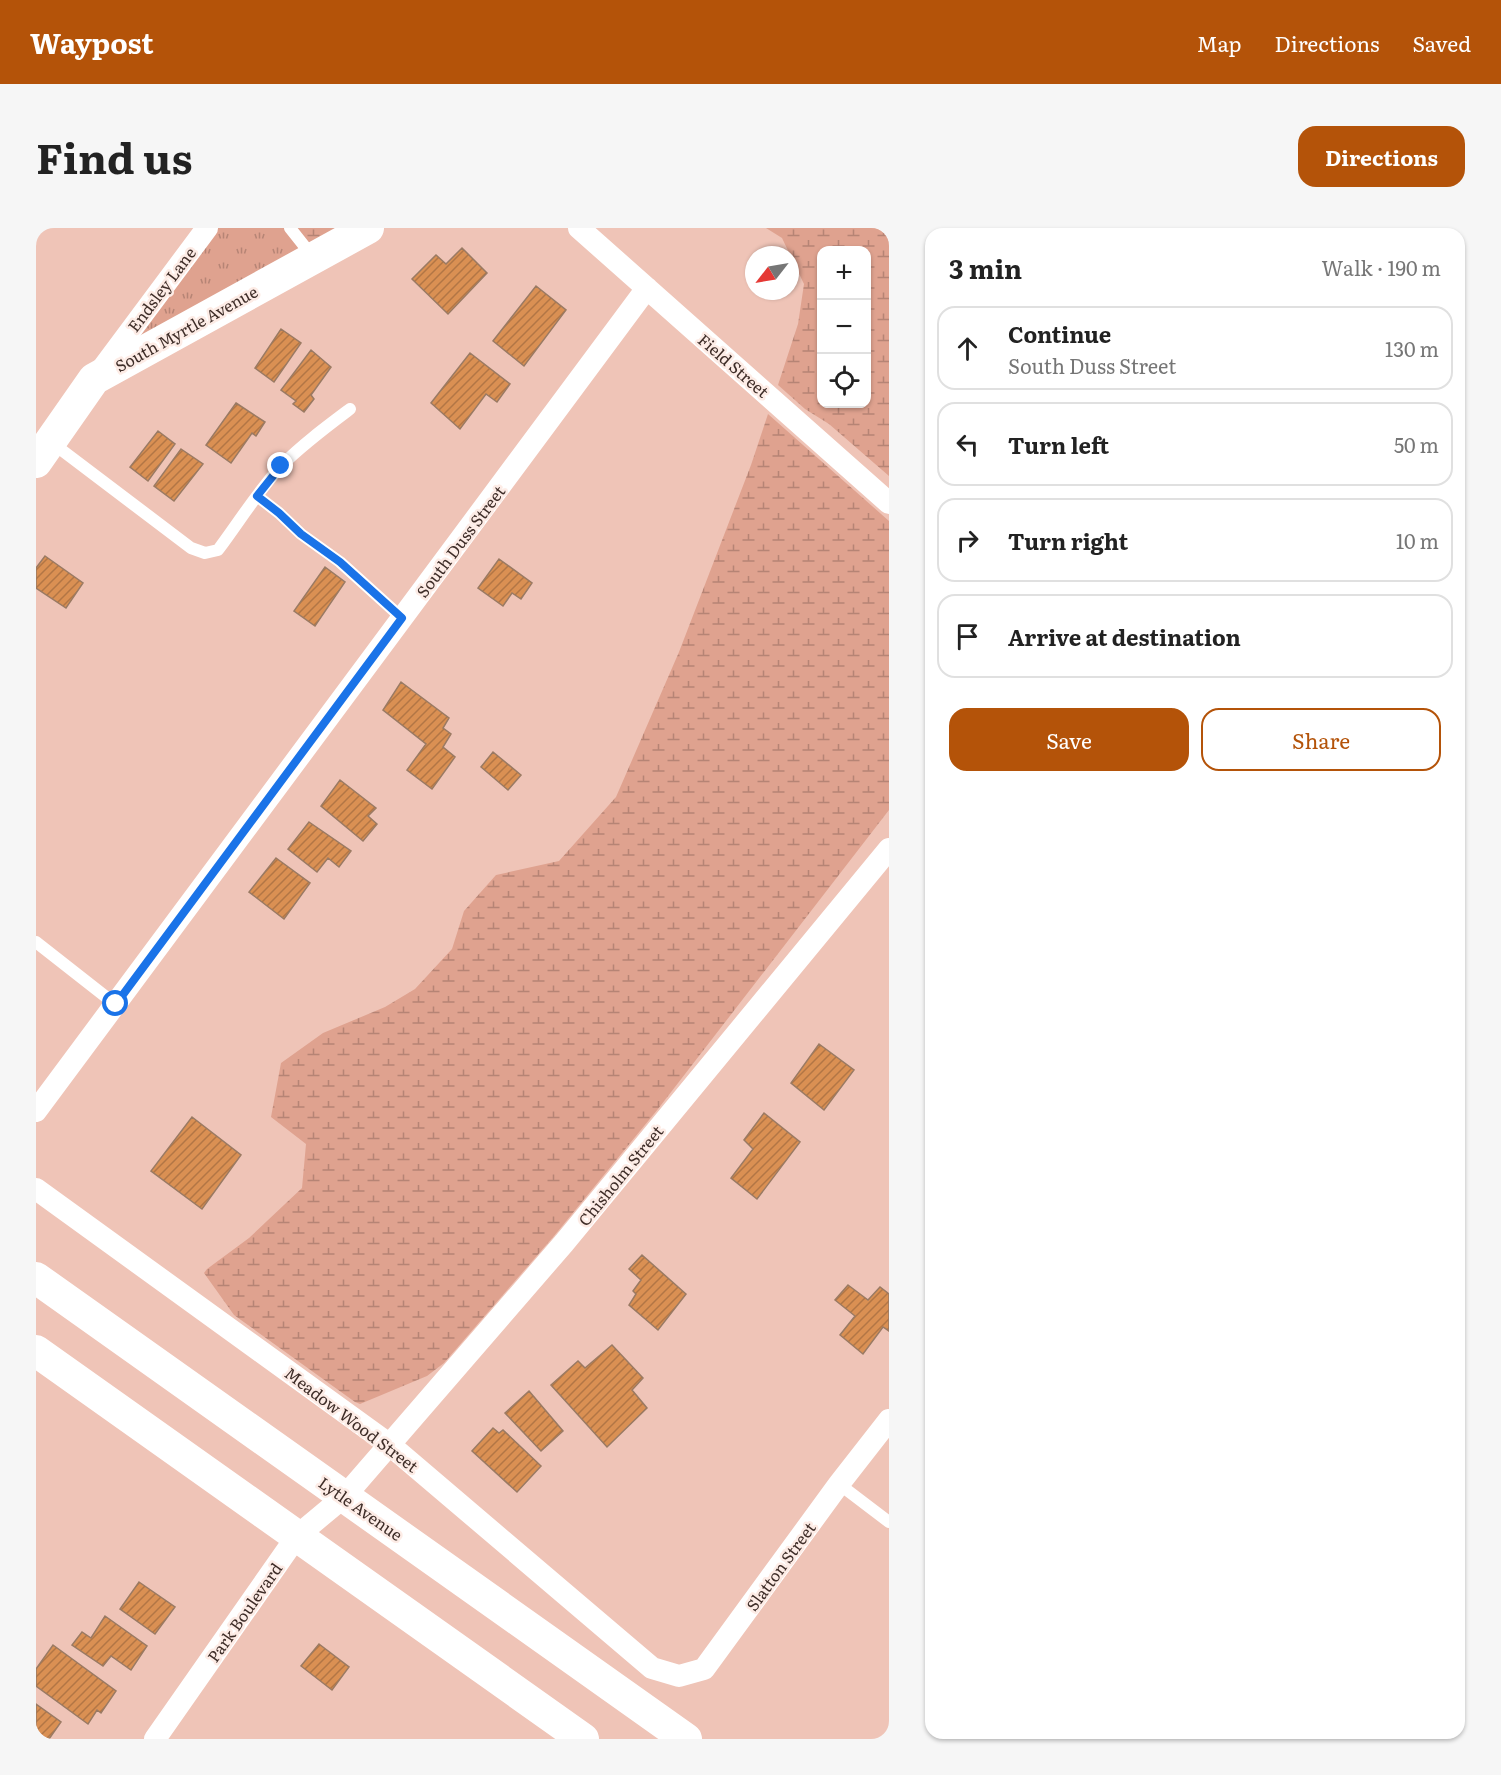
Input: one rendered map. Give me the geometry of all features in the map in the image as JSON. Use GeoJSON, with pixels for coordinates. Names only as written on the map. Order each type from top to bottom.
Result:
{"type":"FeatureCollection","features":[{"type":"Feature","properties":{"kind":"main road","name":"South Myrtle Avenue"},"geometry":{"type":"LineString","coordinates":[[43,452],[94,379],[368,228]]}},
{"type":"Feature","properties":{"kind":"main road","name":"Lytle Avenue"},"geometry":{"type":"LineString","coordinates":[[36,1278],[686,1739]]}},
{"type":"Feature","properties":{"kind":"main road"},"geometry":{"type":"LineString","coordinates":[[36,1351],[583,1739]]}},
{"type":"Feature","properties":{"kind":"street","name":"Endsley Lane"},"geometry":{"type":"LineString","coordinates":[[94,379],[207,228]]}},
{"type":"Feature","properties":{"kind":"street","name":"Field Street"},"geometry":{"type":"LineString","coordinates":[[579,228],[889,503]]}},
{"type":"Feature","properties":{"kind":"street","name":"South Duss Street"},"geometry":{"type":"LineString","coordinates":[[36,1111],[647,288]]}},
{"type":"Feature","properties":{"kind":"street","name":"Chisholm Street"},"geometry":{"type":"LineString","coordinates":[[345,1496],[564,1244],[889,849]]}},
{"type":"Feature","properties":{"kind":"street","name":"Meadow Wood Street"},"geometry":{"type":"LineString","coordinates":[[36,1189],[390,1445],[652,1668]]}},
{"type":"Feature","properties":{"kind":"street","name":"Slatton Street"},"geometry":{"type":"LineString","coordinates":[[652,1668],[679,1676],[704,1669],[839,1484],[889,1420]]}},
{"type":"Feature","properties":{"kind":"street","name":"Park Boulevard"},"geometry":{"type":"LineString","coordinates":[[155,1739],[297,1536],[345,1496]]}},
{"type":"Feature","properties":{"kind":"lane"},"geometry":{"type":"LineString","coordinates":[[290,228],[314,258]]}},
{"type":"Feature","properties":{"kind":"lane"},"geometry":{"type":"LineString","coordinates":[[43,452],[191,548],[205,553],[218,550],[281,466],[310,439],[350,409]]}},
{"type":"Feature","properties":{"kind":"lane"},"geometry":{"type":"LineString","coordinates":[[257,496],[301,534],[340,562],[402,618]]}},
{"type":"Feature","properties":{"kind":"lane"},"geometry":{"type":"LineString","coordinates":[[36,942],[116,1004]]}},
{"type":"Feature","properties":{"kind":"lane"},"geometry":{"type":"LineString","coordinates":[[839,1484],[889,1522]]}},
{"type":"Feature","properties":{"kind":"green space"},"geometry":{"type":"Polygon","coordinates":[[[207,228],[290,228],[314,258],[94,379],[207,228]]]}},
{"type":"Feature","properties":{"kind":"green space"},"geometry":{"type":"Polygon","coordinates":[[[290,228],[368,228],[314,258],[290,228]]]}},
{"type":"Feature","properties":{"kind":"green space"},"geometry":{"type":"Polygon","coordinates":[[[766,228],[889,228],[889,476],[829,424],[805,409],[778,385],[798,324],[804,284],[799,274],[799,246],[786,246],[782,238],[766,228]]]}},
{"type":"Feature","properties":{"kind":"green space"},"geometry":{"type":"Polygon","coordinates":[[[768,414],[889,521],[889,810],[658,1109],[554,1236],[444,1363],[427,1376],[360,1404],[355,1402],[234,1315],[204,1273],[249,1238],[302,1188],[306,1144],[271,1117],[281,1063],[323,1033],[385,1007],[415,989],[452,949],[464,911],[496,875],[559,861],[616,797],[679,652],[751,465],[768,414]]]}},
{"type":"Feature","properties":{"kind":"building"},"geometry":{"type":"Polygon","coordinates":[[[462,248],[487,273],[448,314],[412,279],[436,255],[446,264],[462,248]]]}},
{"type":"Feature","properties":{"kind":"building"},"geometry":{"type":"Polygon","coordinates":[[[536,286],[566,310],[524,366],[493,341],[536,286]]]}},
{"type":"Feature","properties":{"kind":"building"},"geometry":{"type":"Polygon","coordinates":[[[281,329],[301,343],[274,382],[255,368],[281,329]]]}},
{"type":"Feature","properties":{"kind":"building"},"geometry":{"type":"Polygon","coordinates":[[[311,350],[331,367],[311,395],[314,399],[304,412],[293,404],[296,401],[281,390],[311,350]]]}},
{"type":"Feature","properties":{"kind":"building"},"geometry":{"type":"Polygon","coordinates":[[[470,353],[510,384],[497,402],[486,394],[460,429],[431,403],[470,353]]]}},
{"type":"Feature","properties":{"kind":"building"},"geometry":{"type":"Polygon","coordinates":[[[236,403],[265,422],[256,436],[252,433],[231,463],[206,445],[236,403]]]}},
{"type":"Feature","properties":{"kind":"building"},"geometry":{"type":"Polygon","coordinates":[[[158,431],[175,444],[148,481],[130,467],[158,431]]]}},
{"type":"Feature","properties":{"kind":"building"},"geometry":{"type":"Polygon","coordinates":[[[181,449],[203,464],[174,501],[154,486],[181,449]]]}},
{"type":"Feature","properties":{"kind":"building"},"geometry":{"type":"Polygon","coordinates":[[[45,556],[83,583],[66,608],[36,588],[36,568],[45,556]]]}},
{"type":"Feature","properties":{"kind":"building"},"geometry":{"type":"Polygon","coordinates":[[[499,559],[532,583],[521,599],[512,593],[503,606],[478,588],[499,559]]]}},
{"type":"Feature","properties":{"kind":"building"},"geometry":{"type":"Polygon","coordinates":[[[325,567],[345,582],[315,626],[294,611],[325,567]]]}},
{"type":"Feature","properties":{"kind":"building"},"geometry":{"type":"Polygon","coordinates":[[[401,682],[449,718],[443,728],[451,734],[443,747],[455,757],[432,789],[407,770],[426,744],[383,710],[401,682]]]}},
{"type":"Feature","properties":{"kind":"building"},"geometry":{"type":"Polygon","coordinates":[[[493,752],[521,775],[508,790],[481,767],[493,752]]]}},
{"type":"Feature","properties":{"kind":"building"},"geometry":{"type":"Polygon","coordinates":[[[340,780],[376,808],[368,816],[377,824],[363,841],[321,806],[340,780]]]}},
{"type":"Feature","properties":{"kind":"building"},"geometry":{"type":"Polygon","coordinates":[[[309,822],[351,851],[339,867],[328,858],[317,872],[288,849],[309,822]]]}},
{"type":"Feature","properties":{"kind":"building"},"geometry":{"type":"Polygon","coordinates":[[[276,858],[310,883],[284,919],[249,892],[276,858]]]}},
{"type":"Feature","properties":{"kind":"building"},"geometry":{"type":"Polygon","coordinates":[[[819,1044],[854,1070],[824,1110],[791,1083],[819,1044]]]}},
{"type":"Feature","properties":{"kind":"building"},"geometry":{"type":"Polygon","coordinates":[[[764,1113],[800,1142],[757,1199],[731,1178],[753,1149],[744,1140],[764,1113]]]}},
{"type":"Feature","properties":{"kind":"building"},"geometry":{"type":"Polygon","coordinates":[[[192,1117],[241,1155],[202,1209],[151,1171],[192,1117]]]}},
{"type":"Feature","properties":{"kind":"building"},"geometry":{"type":"Polygon","coordinates":[[[642,1255],[686,1294],[658,1330],[629,1305],[636,1294],[633,1291],[641,1280],[629,1269],[642,1255]]]}},
{"type":"Feature","properties":{"kind":"building"},"geometry":{"type":"Polygon","coordinates":[[[848,1285],[868,1300],[880,1287],[889,1294],[889,1331],[883,1327],[863,1354],[840,1335],[855,1316],[835,1300],[848,1285]]]}},
{"type":"Feature","properties":{"kind":"building"},"geometry":{"type":"Polygon","coordinates":[[[612,1345],[643,1378],[632,1390],[647,1408],[607,1447],[551,1385],[578,1361],[585,1368],[612,1345]]]}},
{"type":"Feature","properties":{"kind":"building"},"geometry":{"type":"Polygon","coordinates":[[[529,1391],[563,1431],[541,1451],[505,1413],[529,1391]]]}},
{"type":"Feature","properties":{"kind":"building"},"geometry":{"type":"Polygon","coordinates":[[[493,1428],[499,1433],[503,1430],[541,1466],[517,1492],[472,1451],[493,1428]]]}},
{"type":"Feature","properties":{"kind":"building"},"geometry":{"type":"Polygon","coordinates":[[[139,1582],[175,1607],[155,1634],[120,1609],[139,1582]]]}},
{"type":"Feature","properties":{"kind":"building"},"geometry":{"type":"Polygon","coordinates":[[[105,1616],[147,1646],[131,1670],[111,1656],[103,1666],[72,1645],[82,1632],[91,1638],[105,1616]]]}},
{"type":"Feature","properties":{"kind":"building"},"geometry":{"type":"Polygon","coordinates":[[[319,1644],[349,1667],[332,1690],[301,1666],[319,1644]]]}},
{"type":"Feature","properties":{"kind":"building"},"geometry":{"type":"Polygon","coordinates":[[[53,1645],[116,1691],[101,1713],[97,1710],[88,1724],[36,1686],[36,1669],[53,1645]]]}},
{"type":"Feature","properties":{"kind":"building"},"geometry":{"type":"Polygon","coordinates":[[[36,1704],[61,1722],[49,1739],[36,1739],[36,1704]]]}},
{"type":"Feature","properties":{"kind":"route"},"geometry":{"type":"LineString","coordinates":[[116,1004],[402,618],[340,562],[301,534],[257,496],[281,466]]}}]}
